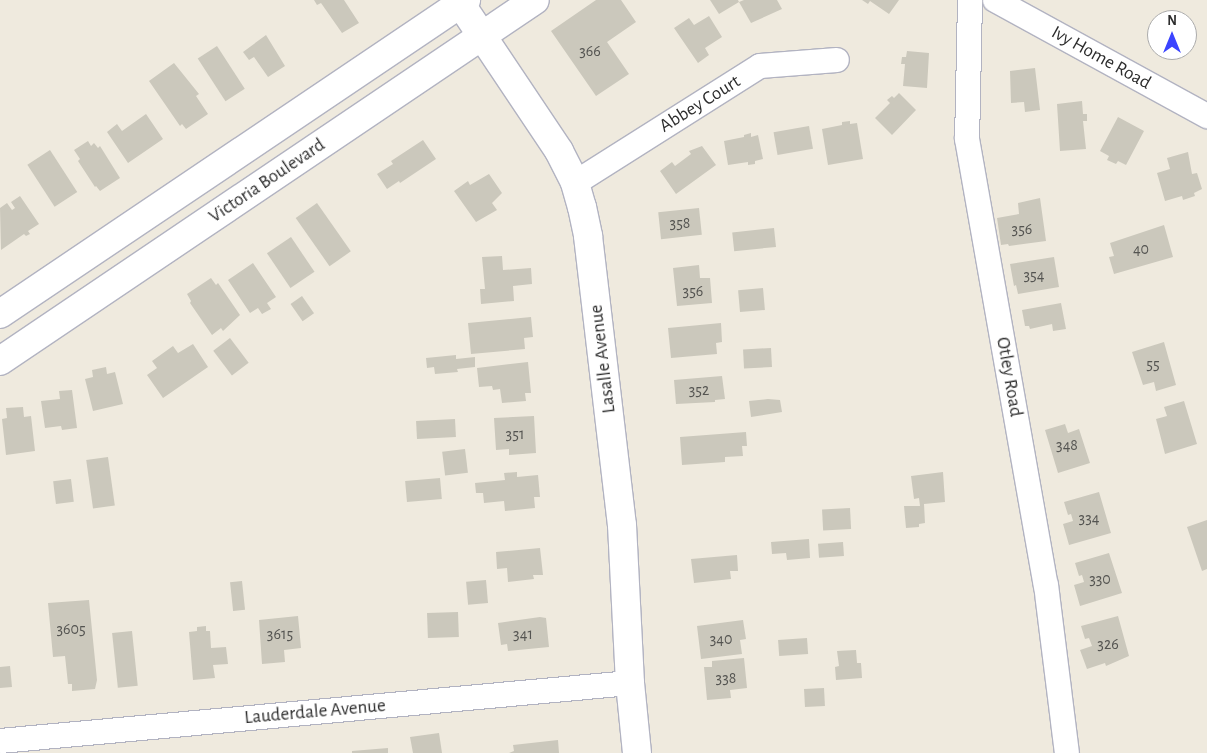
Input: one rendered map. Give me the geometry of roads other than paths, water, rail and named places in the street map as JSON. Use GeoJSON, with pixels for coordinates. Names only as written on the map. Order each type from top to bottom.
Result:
{"type":"FeatureCollection","features":[{"type":"Feature","properties":{"kind":"main road","name":"Victoria Boulevard"},"geometry":{"type":"LineString","coordinates":[[0,361],[535,0]]}},
{"type":"Feature","properties":{"kind":"main road","name":"Victoria Boulevard"},"geometry":{"type":"LineString","coordinates":[[0,314],[462,1]]}},
{"type":"Feature","properties":{"kind":"main road","name":"Lasalle Avenue"},"geometry":{"type":"LineString","coordinates":[[462,1],[482,36],[559,151],[574,183],[588,236],[622,525],[630,683],[637,753]]}},
{"type":"Feature","properties":{"kind":"street","name":"Otley Road"},"geometry":{"type":"LineString","coordinates":[[970,0],[967,139],[1046,585],[1067,753]]}},
{"type":"Feature","properties":{"kind":"street","name":"Ivy Home Road"},"geometry":{"type":"LineString","coordinates":[[995,0],[1207,116]]}},
{"type":"Feature","properties":{"kind":"street","name":"Abbey Court"},"geometry":{"type":"LineString","coordinates":[[574,183],[760,66],[837,60]]}},
{"type":"Feature","properties":{"kind":"street","name":"Lauderdale Avenue"},"geometry":{"type":"LineString","coordinates":[[0,741],[630,683]]}}]}
